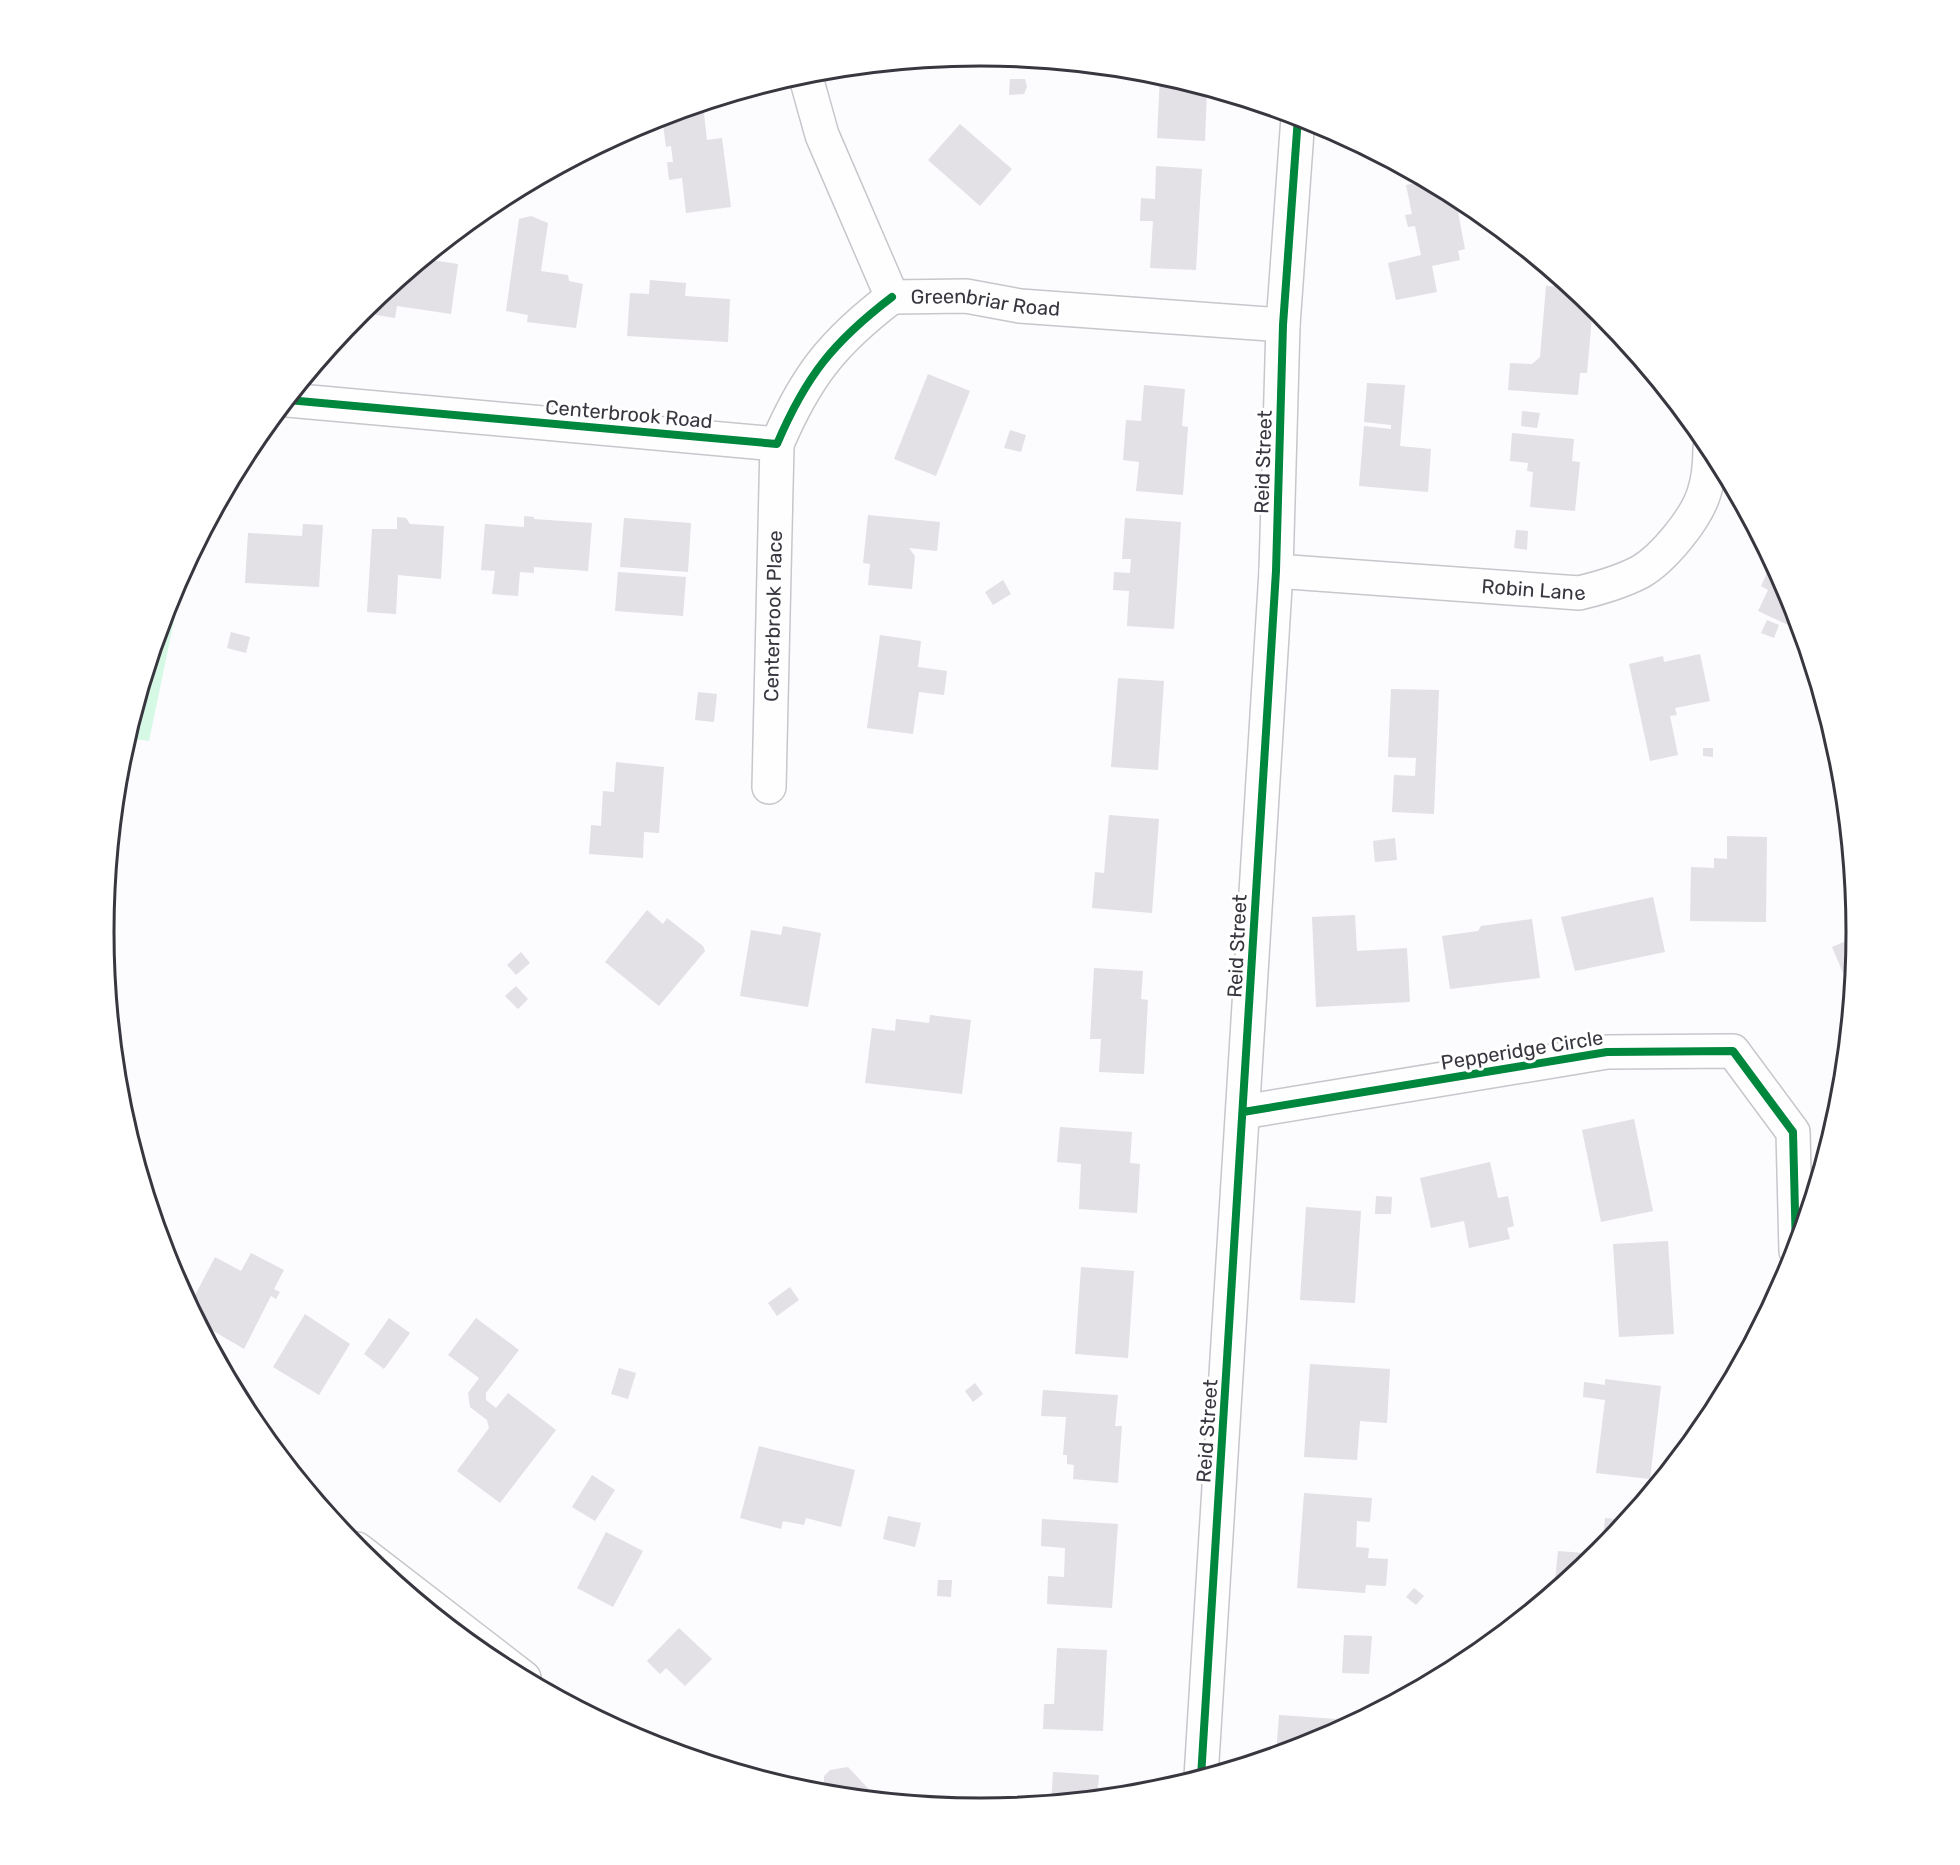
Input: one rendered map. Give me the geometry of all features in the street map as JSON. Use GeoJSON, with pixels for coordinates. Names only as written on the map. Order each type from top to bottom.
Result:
{"type":"FeatureCollection","features":[{"type":"Feature","properties":{"kind":"street","name":"Greenbriar Road"},"geometry":{"type":"LineString","coordinates":[[808,84],[822,135],[892,297],[966,296],[1020,306],[1283,325]]}},
{"type":"Feature","properties":{"kind":"street","name":"Reid Street"},"geometry":{"type":"LineString","coordinates":[[1202,1769],[1276,572],[1283,325],[1297,126]]}},
{"type":"Feature","properties":{"kind":"street"},"geometry":{"type":"LineString","coordinates":[[777,444],[795,401],[818,367],[844,335],[892,297]]}},
{"type":"Feature","properties":{"kind":"street","name":"Centerbrook Road"},"geometry":{"type":"LineString","coordinates":[[296,401],[777,444]]}},
{"type":"Feature","properties":{"kind":"street","name":"Centerbrook Place"},"geometry":{"type":"LineString","coordinates":[[769,787],[777,444]]}},
{"type":"Feature","properties":{"kind":"street","name":"Robin Lane"},"geometry":{"type":"LineString","coordinates":[[1276,572],[1579,593],[1606,586],[1641,571],[1667,550],[1703,496],[1708,463]]}},
{"type":"Feature","properties":{"kind":"street","name":"Pepperidge Circle"},"geometry":{"type":"LineString","coordinates":[[1243,1112],[1607,1053],[1733,1051],[1793,1132],[1795,1226]]}},
{"type":"Feature","properties":{"kind":"green space"},"geometry":{"type":"Polygon","coordinates":[[[177,606],[149,741],[136,739],[159,654],[177,606]]]}},
{"type":"Feature","properties":{"kind":"building"},"geometry":{"type":"Polygon","coordinates":[[[1010,79],[1025,79],[1027,87],[1024,94],[1009,95],[1010,79]]]}},
{"type":"Feature","properties":{"kind":"building"},"geometry":{"type":"Polygon","coordinates":[[[1160,85],[1207,97],[1205,141],[1157,138],[1160,85]]]}},
{"type":"Feature","properties":{"kind":"building"},"geometry":{"type":"Polygon","coordinates":[[[704,111],[707,140],[722,138],[731,207],[686,213],[682,178],[669,180],[667,162],[673,162],[671,146],[666,147],[663,126],[704,111]]]}},
{"type":"Feature","properties":{"kind":"building"},"geometry":{"type":"Polygon","coordinates":[[[960,124],[1012,169],[980,206],[928,160],[960,124]]]}},
{"type":"Feature","properties":{"kind":"building"},"geometry":{"type":"Polygon","coordinates":[[[1156,166],[1202,169],[1196,270],[1150,268],[1153,221],[1140,221],[1141,198],[1155,199],[1156,166]]]}},
{"type":"Feature","properties":{"kind":"building"},"geometry":{"type":"Polygon","coordinates":[[[1415,183],[1458,210],[1465,249],[1458,251],[1460,260],[1432,266],[1437,292],[1396,300],[1388,263],[1421,255],[1415,226],[1408,227],[1405,215],[1412,214],[1406,185],[1415,183]]]}},
{"type":"Feature","properties":{"kind":"building"},"geometry":{"type":"Polygon","coordinates":[[[531,216],[548,223],[541,271],[568,275],[569,281],[583,284],[576,328],[527,322],[528,315],[506,311],[519,219],[531,216]]]}},
{"type":"Feature","properties":{"kind":"building"},"geometry":{"type":"Polygon","coordinates":[[[434,260],[458,264],[451,314],[397,306],[395,318],[376,315],[376,311],[434,260]]]}},
{"type":"Feature","properties":{"kind":"building"},"geometry":{"type":"Polygon","coordinates":[[[650,280],[686,283],[685,296],[730,299],[728,342],[627,336],[630,293],[649,294],[650,280]]]}},
{"type":"Feature","properties":{"kind":"building"},"geometry":{"type":"Polygon","coordinates":[[[1546,286],[1557,286],[1592,319],[1587,373],[1580,373],[1578,395],[1508,390],[1510,363],[1532,364],[1540,357],[1546,286]]]}},
{"type":"Feature","properties":{"kind":"building"},"geometry":{"type":"Polygon","coordinates":[[[928,374],[970,391],[936,476],[894,459],[928,374]]]}},
{"type":"Feature","properties":{"kind":"building"},"geometry":{"type":"Polygon","coordinates":[[[1367,383],[1405,385],[1400,446],[1431,449],[1428,492],[1359,486],[1364,426],[1391,429],[1391,425],[1364,422],[1367,383]]]}},
{"type":"Feature","properties":{"kind":"building"},"geometry":{"type":"Polygon","coordinates":[[[1144,385],[1185,389],[1182,426],[1188,427],[1183,495],[1136,491],[1139,462],[1123,460],[1126,420],[1141,421],[1144,385]]]}},
{"type":"Feature","properties":{"kind":"building"},"geometry":{"type":"Polygon","coordinates":[[[1522,411],[1540,413],[1537,428],[1521,426],[1522,411]]]}},
{"type":"Feature","properties":{"kind":"building"},"geometry":{"type":"Polygon","coordinates":[[[1010,430],[1026,435],[1021,452],[1004,448],[1010,430]]]}},
{"type":"Feature","properties":{"kind":"building"},"geometry":{"type":"Polygon","coordinates":[[[1512,433],[1574,439],[1572,461],[1580,462],[1575,511],[1530,507],[1533,472],[1527,471],[1528,463],[1510,461],[1512,433]]]}},
{"type":"Feature","properties":{"kind":"building"},"geometry":{"type":"Polygon","coordinates":[[[868,515],[940,522],[937,551],[909,548],[915,556],[912,589],[868,585],[870,564],[863,563],[868,515]]]}},
{"type":"Feature","properties":{"kind":"building"},"geometry":{"type":"Polygon","coordinates":[[[524,516],[534,517],[534,519],[592,523],[588,571],[534,567],[534,573],[520,572],[518,596],[492,594],[495,571],[481,570],[485,524],[524,527],[524,516]]]}},
{"type":"Feature","properties":{"kind":"building"},"geometry":{"type":"Polygon","coordinates":[[[397,517],[406,518],[410,524],[444,526],[441,579],[398,575],[396,614],[367,612],[372,529],[397,529],[397,517]]]}},
{"type":"Feature","properties":{"kind":"building"},"geometry":{"type":"Polygon","coordinates":[[[624,518],[691,523],[688,572],[620,567],[624,518]]]}},
{"type":"Feature","properties":{"kind":"building"},"geometry":{"type":"Polygon","coordinates":[[[1125,518],[1181,522],[1174,629],[1127,626],[1129,591],[1113,590],[1114,572],[1130,573],[1131,559],[1122,559],[1125,518]]]}},
{"type":"Feature","properties":{"kind":"building"},"geometry":{"type":"Polygon","coordinates":[[[303,524],[323,525],[319,587],[245,583],[248,533],[302,536],[303,524]]]}},
{"type":"Feature","properties":{"kind":"building"},"geometry":{"type":"Polygon","coordinates":[[[1516,530],[1528,531],[1527,550],[1514,548],[1516,530]]]}},
{"type":"Feature","properties":{"kind":"building"},"geometry":{"type":"Polygon","coordinates":[[[618,572],[686,577],[683,616],[615,611],[618,572]]]}},
{"type":"Feature","properties":{"kind":"building"},"geometry":{"type":"Polygon","coordinates":[[[1768,572],[1790,626],[1758,611],[1768,590],[1761,586],[1768,572]]]}},
{"type":"Feature","properties":{"kind":"building"},"geometry":{"type":"Polygon","coordinates":[[[1003,580],[1011,594],[993,605],[985,592],[1003,580]]]}},
{"type":"Feature","properties":{"kind":"building"},"geometry":{"type":"Polygon","coordinates":[[[1767,620],[1779,625],[1774,638],[1761,633],[1767,620]]]}},
{"type":"Feature","properties":{"kind":"building"},"geometry":{"type":"Polygon","coordinates":[[[231,632],[250,637],[246,653],[227,648],[231,632]]]}},
{"type":"Feature","properties":{"kind":"building"},"geometry":{"type":"Polygon","coordinates":[[[880,635],[921,641],[918,667],[947,671],[944,695],[919,692],[913,734],[867,728],[880,635]]]}},
{"type":"Feature","properties":{"kind":"building"},"geometry":{"type":"Polygon","coordinates":[[[1700,654],[1710,701],[1675,708],[1677,715],[1670,716],[1678,755],[1650,761],[1629,664],[1663,656],[1664,662],[1700,654]]]}},
{"type":"Feature","properties":{"kind":"building"},"geometry":{"type":"Polygon","coordinates":[[[1118,678],[1164,681],[1158,770],[1111,767],[1118,678]]]}},
{"type":"Feature","properties":{"kind":"building"},"geometry":{"type":"Polygon","coordinates":[[[1391,689],[1439,690],[1434,814],[1392,812],[1394,775],[1415,776],[1416,758],[1388,757],[1391,689]]]}},
{"type":"Feature","properties":{"kind":"building"},"geometry":{"type":"Polygon","coordinates":[[[698,692],[717,694],[714,722],[695,720],[698,692]]]}},
{"type":"Feature","properties":{"kind":"building"},"geometry":{"type":"Polygon","coordinates":[[[1703,748],[1713,748],[1713,757],[1703,756],[1703,748]]]}},
{"type":"Feature","properties":{"kind":"building"},"geometry":{"type":"Polygon","coordinates":[[[616,762],[664,767],[659,833],[644,832],[643,858],[589,854],[591,825],[601,826],[603,791],[614,792],[616,762]]]}},
{"type":"Feature","properties":{"kind":"building"},"geometry":{"type":"Polygon","coordinates":[[[1109,815],[1159,819],[1152,913],[1092,908],[1095,872],[1104,873],[1109,815]]]}},
{"type":"Feature","properties":{"kind":"building"},"geometry":{"type":"Polygon","coordinates":[[[1727,836],[1767,837],[1766,922],[1690,921],[1691,867],[1714,868],[1714,858],[1727,859],[1727,836]]]}},
{"type":"Feature","properties":{"kind":"building"},"geometry":{"type":"Polygon","coordinates":[[[1395,838],[1397,860],[1375,862],[1373,841],[1395,838]]]}},
{"type":"Feature","properties":{"kind":"building"},"geometry":{"type":"Polygon","coordinates":[[[1653,897],[1665,952],[1575,971],[1561,917],[1653,897]]]}},
{"type":"Feature","properties":{"kind":"building"},"geometry":{"type":"Polygon","coordinates":[[[647,910],[663,924],[667,918],[703,946],[705,951],[659,1006],[605,962],[647,910]]]}},
{"type":"Feature","properties":{"kind":"building"},"geometry":{"type":"Polygon","coordinates":[[[1355,915],[1357,951],[1407,948],[1410,1002],[1316,1007],[1312,917],[1355,915]]]}},
{"type":"Feature","properties":{"kind":"building"},"geometry":{"type":"Polygon","coordinates":[[[1532,919],[1540,978],[1450,989],[1442,936],[1478,931],[1481,926],[1532,919]]]}},
{"type":"Feature","properties":{"kind":"building"},"geometry":{"type":"Polygon","coordinates":[[[783,926],[821,933],[808,1007],[740,996],[751,930],[781,935],[783,926]]]}},
{"type":"Feature","properties":{"kind":"building"},"geometry":{"type":"Polygon","coordinates":[[[1846,941],[1845,978],[1832,947],[1846,941]]]}},
{"type":"Feature","properties":{"kind":"building"},"geometry":{"type":"Polygon","coordinates":[[[521,952],[530,963],[516,975],[507,965],[521,952]]]}},
{"type":"Feature","properties":{"kind":"building"},"geometry":{"type":"Polygon","coordinates":[[[1094,968],[1143,971],[1141,999],[1148,1000],[1144,1074],[1099,1072],[1101,1039],[1090,1039],[1094,968]]]}},
{"type":"Feature","properties":{"kind":"building"},"geometry":{"type":"Polygon","coordinates":[[[516,986],[528,999],[518,1009],[505,996],[516,986]]]}},
{"type":"Feature","properties":{"kind":"building"},"geometry":{"type":"Polygon","coordinates":[[[930,1015],[971,1020],[962,1094],[865,1083],[872,1028],[895,1031],[896,1019],[929,1023],[930,1015]]]}},
{"type":"Feature","properties":{"kind":"building"},"geometry":{"type":"Polygon","coordinates":[[[1634,1119],[1653,1211],[1601,1222],[1582,1130],[1634,1119]]]}},
{"type":"Feature","properties":{"kind":"building"},"geometry":{"type":"Polygon","coordinates":[[[1060,1127],[1132,1132],[1130,1163],[1140,1164],[1137,1213],[1079,1209],[1081,1164],[1057,1162],[1060,1127]]]}},
{"type":"Feature","properties":{"kind":"building"},"geometry":{"type":"Polygon","coordinates":[[[1490,1162],[1498,1198],[1508,1196],[1514,1226],[1507,1228],[1510,1239],[1469,1248],[1464,1221],[1431,1228],[1420,1178],[1490,1162]]]}},
{"type":"Feature","properties":{"kind":"building"},"geometry":{"type":"Polygon","coordinates":[[[1376,1196],[1392,1197],[1391,1214],[1375,1214],[1376,1196]]]}},
{"type":"Feature","properties":{"kind":"building"},"geometry":{"type":"Polygon","coordinates":[[[1306,1207],[1361,1211],[1355,1303],[1300,1300],[1306,1207]]]}},
{"type":"Feature","properties":{"kind":"building"},"geometry":{"type":"Polygon","coordinates":[[[1668,1241],[1674,1334],[1619,1337],[1613,1244],[1668,1241]]]}},
{"type":"Feature","properties":{"kind":"building"},"geometry":{"type":"Polygon","coordinates":[[[251,1253],[284,1270],[274,1289],[280,1292],[276,1299],[271,1296],[244,1349],[210,1329],[194,1297],[215,1257],[241,1271],[251,1253]]]}},
{"type":"Feature","properties":{"kind":"building"},"geometry":{"type":"Polygon","coordinates":[[[1081,1267],[1134,1271],[1128,1358],[1075,1354],[1081,1267]]]}},
{"type":"Feature","properties":{"kind":"building"},"geometry":{"type":"Polygon","coordinates":[[[790,1287],[799,1300],[777,1316],[768,1303],[790,1287]]]}},
{"type":"Feature","properties":{"kind":"building"},"geometry":{"type":"Polygon","coordinates":[[[305,1314],[350,1344],[319,1395],[273,1367],[305,1314]]]}},
{"type":"Feature","properties":{"kind":"building"},"geometry":{"type":"Polygon","coordinates":[[[389,1318],[410,1333],[384,1369],[364,1354],[389,1318]]]}},
{"type":"Feature","properties":{"kind":"building"},"geometry":{"type":"Polygon","coordinates":[[[476,1318],[519,1350],[486,1393],[486,1400],[496,1408],[508,1393],[556,1430],[500,1503],[457,1471],[489,1428],[487,1420],[470,1407],[468,1393],[479,1378],[448,1355],[476,1318]]]}},
{"type":"Feature","properties":{"kind":"building"},"geometry":{"type":"Polygon","coordinates":[[[1310,1364],[1390,1369],[1387,1423],[1360,1421],[1357,1460],[1304,1457],[1310,1364]]]}},
{"type":"Feature","properties":{"kind":"building"},"geometry":{"type":"Polygon","coordinates":[[[619,1368],[636,1373],[628,1399],[611,1394],[619,1368]]]}},
{"type":"Feature","properties":{"kind":"building"},"geometry":{"type":"Polygon","coordinates":[[[1605,1379],[1661,1386],[1650,1479],[1596,1473],[1605,1400],[1583,1397],[1584,1382],[1605,1385],[1605,1379]]]}},
{"type":"Feature","properties":{"kind":"building"},"geometry":{"type":"Polygon","coordinates":[[[975,1383],[983,1394],[973,1402],[965,1391],[975,1383]]]}},
{"type":"Feature","properties":{"kind":"building"},"geometry":{"type":"Polygon","coordinates":[[[1043,1390],[1118,1395],[1115,1426],[1122,1426],[1118,1483],[1073,1479],[1074,1465],[1067,1464],[1067,1455],[1063,1455],[1066,1417],[1041,1416],[1043,1390]]]}},
{"type":"Feature","properties":{"kind":"building"},"geometry":{"type":"Polygon","coordinates":[[[759,1446],[855,1470],[841,1527],[806,1518],[804,1525],[783,1521],[781,1529],[740,1518],[759,1446]]]}},
{"type":"Feature","properties":{"kind":"building"},"geometry":{"type":"Polygon","coordinates":[[[592,1475],[615,1490],[595,1521],[572,1507],[592,1475]]]}},
{"type":"Feature","properties":{"kind":"building"},"geometry":{"type":"Polygon","coordinates":[[[1304,1493],[1372,1498],[1370,1522],[1357,1521],[1356,1547],[1369,1548],[1368,1558],[1388,1559],[1386,1586],[1366,1585],[1365,1593],[1297,1588],[1304,1493]]]}},
{"type":"Feature","properties":{"kind":"building"},"geometry":{"type":"Polygon","coordinates":[[[888,1516],[921,1523],[915,1547],[883,1539],[888,1516]]]}},
{"type":"Feature","properties":{"kind":"building"},"geometry":{"type":"Polygon","coordinates":[[[1605,1518],[1617,1519],[1604,1534],[1605,1518]]]}},
{"type":"Feature","properties":{"kind":"building"},"geometry":{"type":"Polygon","coordinates":[[[1042,1519],[1118,1524],[1112,1608],[1047,1604],[1048,1576],[1064,1577],[1065,1548],[1041,1546],[1042,1519]]]}},
{"type":"Feature","properties":{"kind":"building"},"geometry":{"type":"Polygon","coordinates":[[[606,1532],[643,1551],[613,1607],[577,1588],[606,1532]]]}},
{"type":"Feature","properties":{"kind":"building"},"geometry":{"type":"Polygon","coordinates":[[[1558,1551],[1584,1553],[1555,1580],[1558,1551]]]}},
{"type":"Feature","properties":{"kind":"building"},"geometry":{"type":"Polygon","coordinates":[[[938,1580],[952,1580],[951,1597],[937,1596],[938,1580]]]}},
{"type":"Feature","properties":{"kind":"building"},"geometry":{"type":"Polygon","coordinates":[[[1414,1588],[1424,1596],[1416,1605],[1406,1597],[1414,1588]]]}},
{"type":"Feature","properties":{"kind":"building"},"geometry":{"type":"Polygon","coordinates":[[[679,1628],[712,1659],[685,1686],[666,1668],[660,1674],[647,1661],[679,1628]]]}},
{"type":"Feature","properties":{"kind":"building"},"geometry":{"type":"Polygon","coordinates":[[[1344,1635],[1372,1636],[1369,1674],[1342,1673],[1344,1635]]]}},
{"type":"Feature","properties":{"kind":"building"},"geometry":{"type":"Polygon","coordinates":[[[1057,1648],[1107,1650],[1103,1731],[1043,1729],[1044,1704],[1054,1704],[1057,1648]]]}},
{"type":"Feature","properties":{"kind":"building"},"geometry":{"type":"Polygon","coordinates":[[[1279,1715],[1342,1719],[1312,1733],[1277,1746],[1279,1715]]]}},
{"type":"Feature","properties":{"kind":"building"},"geometry":{"type":"Polygon","coordinates":[[[848,1767],[872,1792],[824,1784],[824,1776],[830,1770],[848,1767]]]}},
{"type":"Feature","properties":{"kind":"building"},"geometry":{"type":"Polygon","coordinates":[[[1053,1772],[1099,1775],[1098,1791],[1051,1796],[1053,1772]]]}},
{"type":"Feature","properties":{"kind":"cycle path"},"geometry":{"type":"LineString","coordinates":[[1201,1770],[1276,571],[1283,325],[1297,126]]}},
{"type":"Feature","properties":{"kind":"cycle path"},"geometry":{"type":"LineString","coordinates":[[296,401],[777,444],[799,399],[823,362],[853,329],[892,297]]}},
{"type":"Feature","properties":{"kind":"cycle path"},"geometry":{"type":"LineString","coordinates":[[1243,1112],[1607,1052],[1733,1051],[1793,1132],[1795,1226]]}}]}
